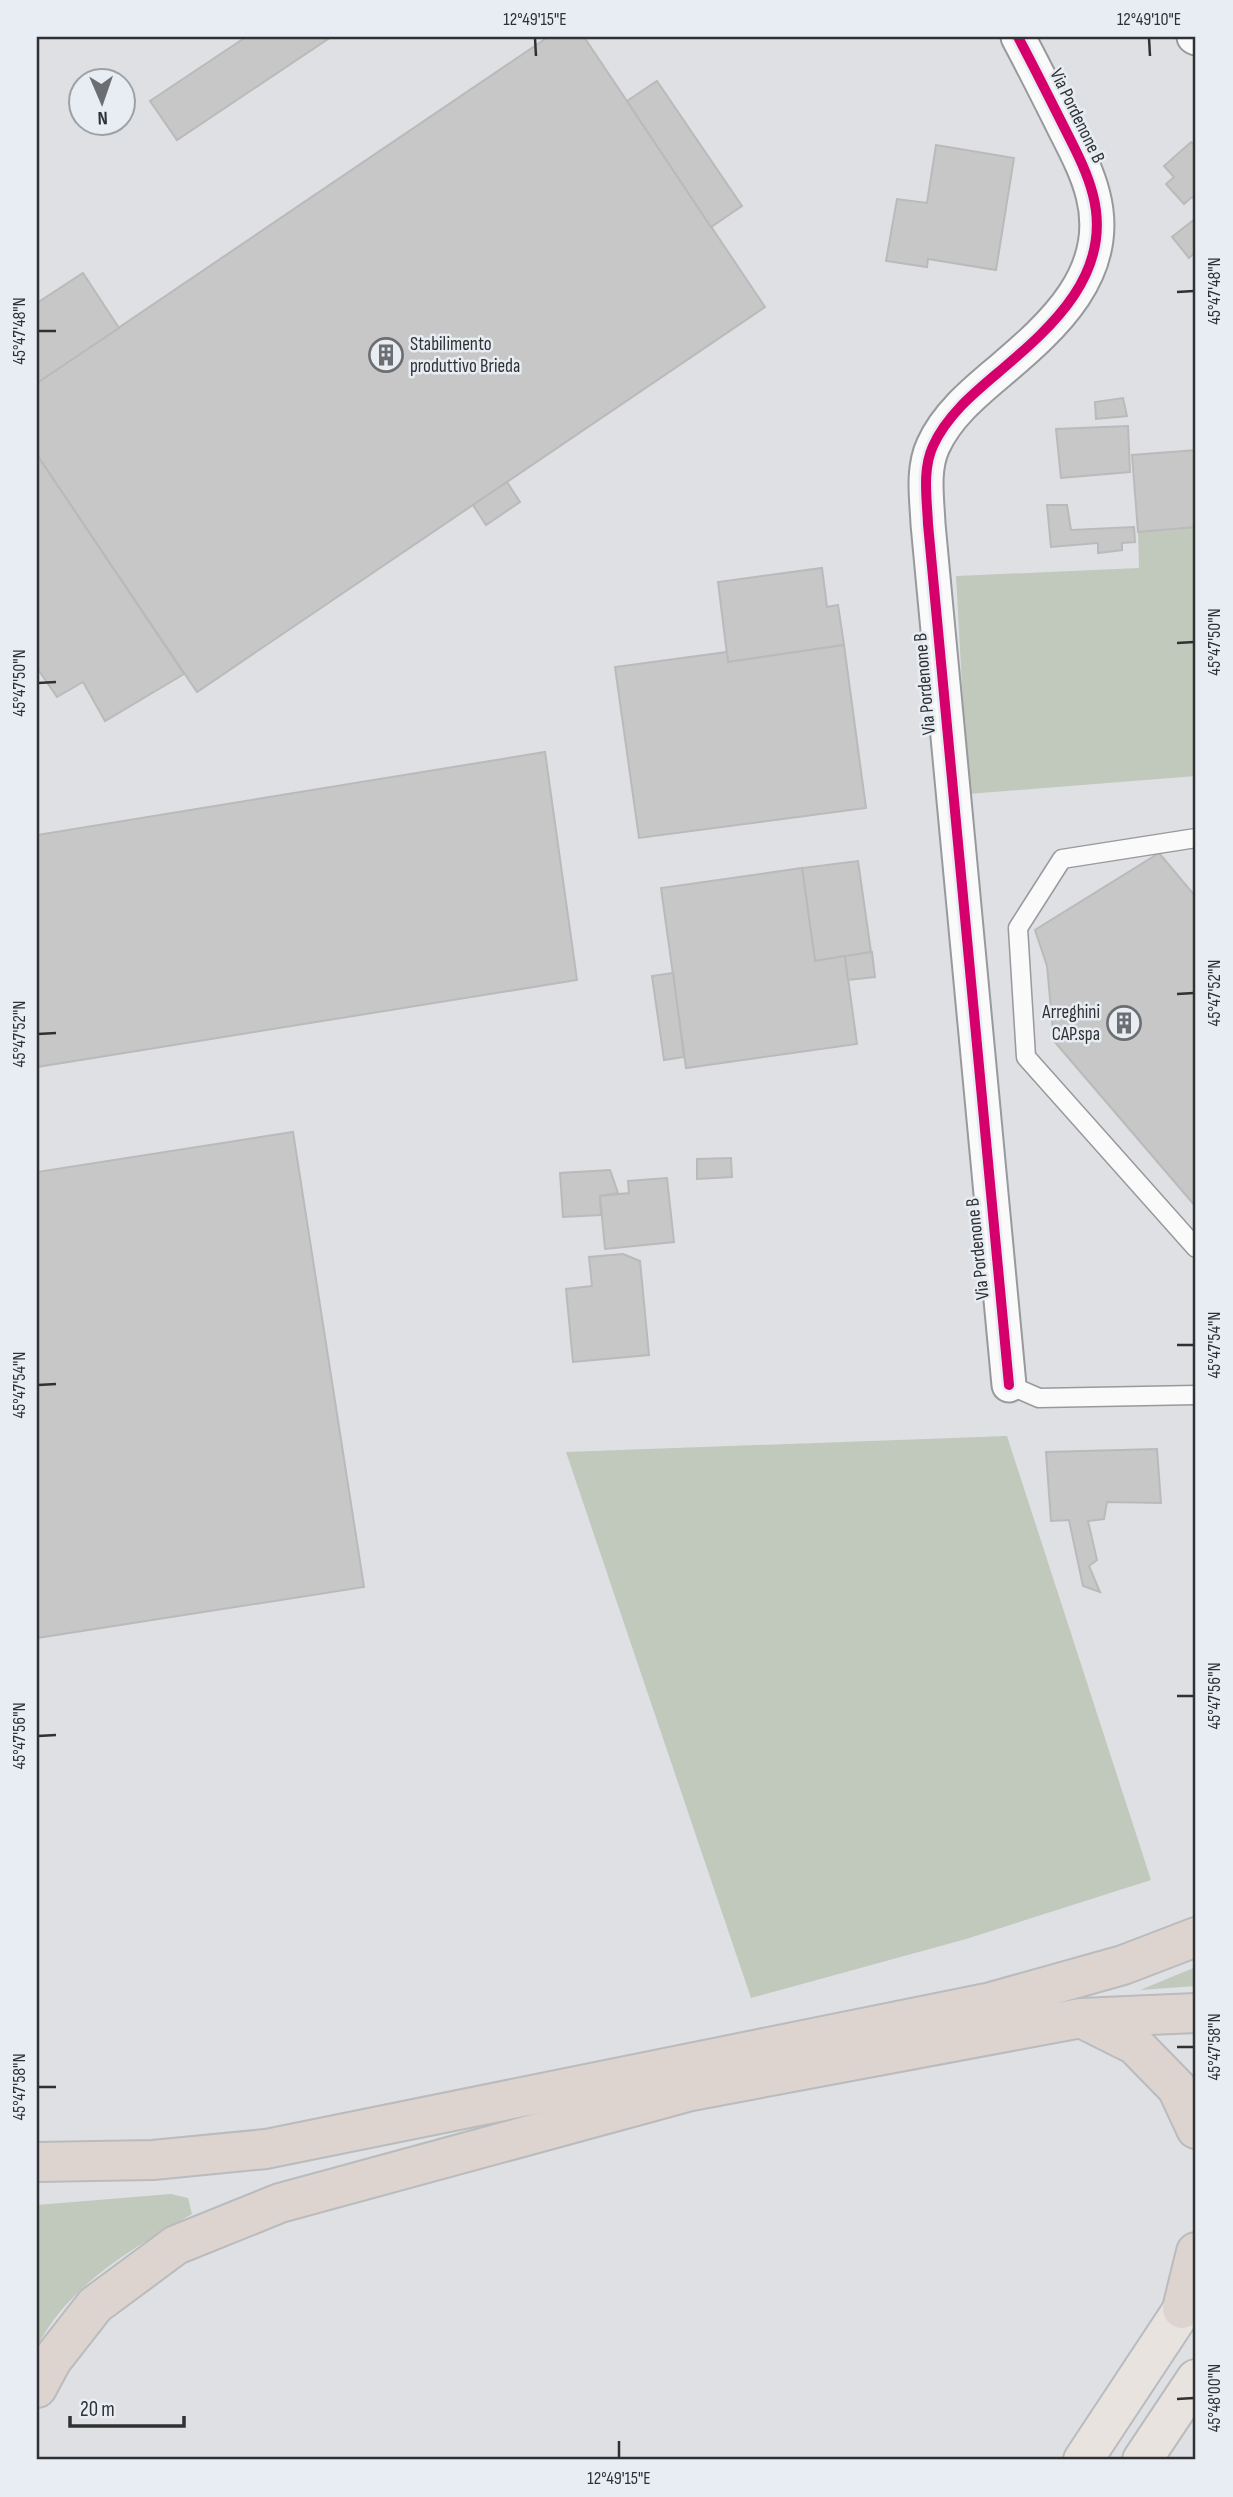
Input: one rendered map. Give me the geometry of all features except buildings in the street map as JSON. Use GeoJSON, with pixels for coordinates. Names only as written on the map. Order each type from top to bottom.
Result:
{"type":"FeatureCollection","features":[{"type":"Feature","properties":{"kind":"highway"},"geometry":{"type":"LineString","coordinates":[[37,2162],[153,2160],[278,2146],[991,2002],[1123,1965],[1196,1937]]}},
{"type":"Feature","properties":{"kind":"highway"},"geometry":{"type":"LineString","coordinates":[[37,2388],[52,2360],[95,2305],[176,2245],[280,2203],[691,2091],[1081,2018],[1196,2013]]}},
{"type":"Feature","properties":{"kind":"highway"},"geometry":{"type":"LineString","coordinates":[[1081,2018],[1135,2045],[1177,2088],[1196,2129]]}},
{"type":"Feature","properties":{"kind":"highway"},"geometry":{"type":"LineString","coordinates":[[1189,2299],[1196,2252]]}},
{"type":"Feature","properties":{"kind":"main road"},"geometry":{"type":"LineString","coordinates":[[1083,2460],[1189,2299]]}},
{"type":"Feature","properties":{"kind":"main road"},"geometry":{"type":"LineString","coordinates":[[1142,2460],[1196,2379]]}},
{"type":"Feature","properties":{"kind":"street","name":"Via Pordenone B"},"geometry":{"type":"LineString","coordinates":[[1009,1385],[931,552],[926,472],[932,446],[965,400],[1030,346],[1075,297],[1096,246],[1094,196],[1083,164],[1027,43]]}},
{"type":"Feature","properties":{"kind":"lane"},"geometry":{"type":"LineString","coordinates":[[1196,838],[1062,859],[1018,928],[1026,1057],[1196,1248]]}},
{"type":"Feature","properties":{"kind":"lane"},"geometry":{"type":"LineString","coordinates":[[1009,1385],[1039,1398],[1196,1395]]}},
{"type":"Feature","properties":{"kind":"shaded area"},"geometry":{"type":"Polygon","coordinates":[[[1196,526],[1196,776],[968,794],[956,576],[1139,568],[1138,532],[1196,526]]]}},
{"type":"Feature","properties":{"kind":"shaded area"},"geometry":{"type":"Polygon","coordinates":[[[1007,1436],[1151,1880],[966,1939],[751,1998],[566,1452],[1007,1436]]]}},
{"type":"Feature","properties":{"kind":"shaded area"},"geometry":{"type":"Polygon","coordinates":[[[1196,1967],[1196,1986],[1140,1990],[1196,1967]]]}},
{"type":"Feature","properties":{"kind":"shaded area"},"geometry":{"type":"Polygon","coordinates":[[[171,2194],[188,2198],[192,2214],[126,2254],[84,2286],[50,2325],[37,2347],[37,2205],[171,2194]]]}},
{"type":"Feature","properties":{"kind":"cycle path"},"geometry":{"type":"LineString","coordinates":[[1009,1385],[926,485],[927,465],[933,446],[953,414],[1058,316],[1086,273],[1094,249],[1097,223],[1087,177],[1018,37]]}},
{"type":"Feature","properties":{"kind":"place","name":"Stabilimento produttivo Brieda"},"geometry":{"type":"Point","coordinates":[386,355]}},
{"type":"Feature","properties":{"kind":"place","name":"Arreghini CAP.spa"},"geometry":{"type":"Point","coordinates":[1124,1023]}}]}
